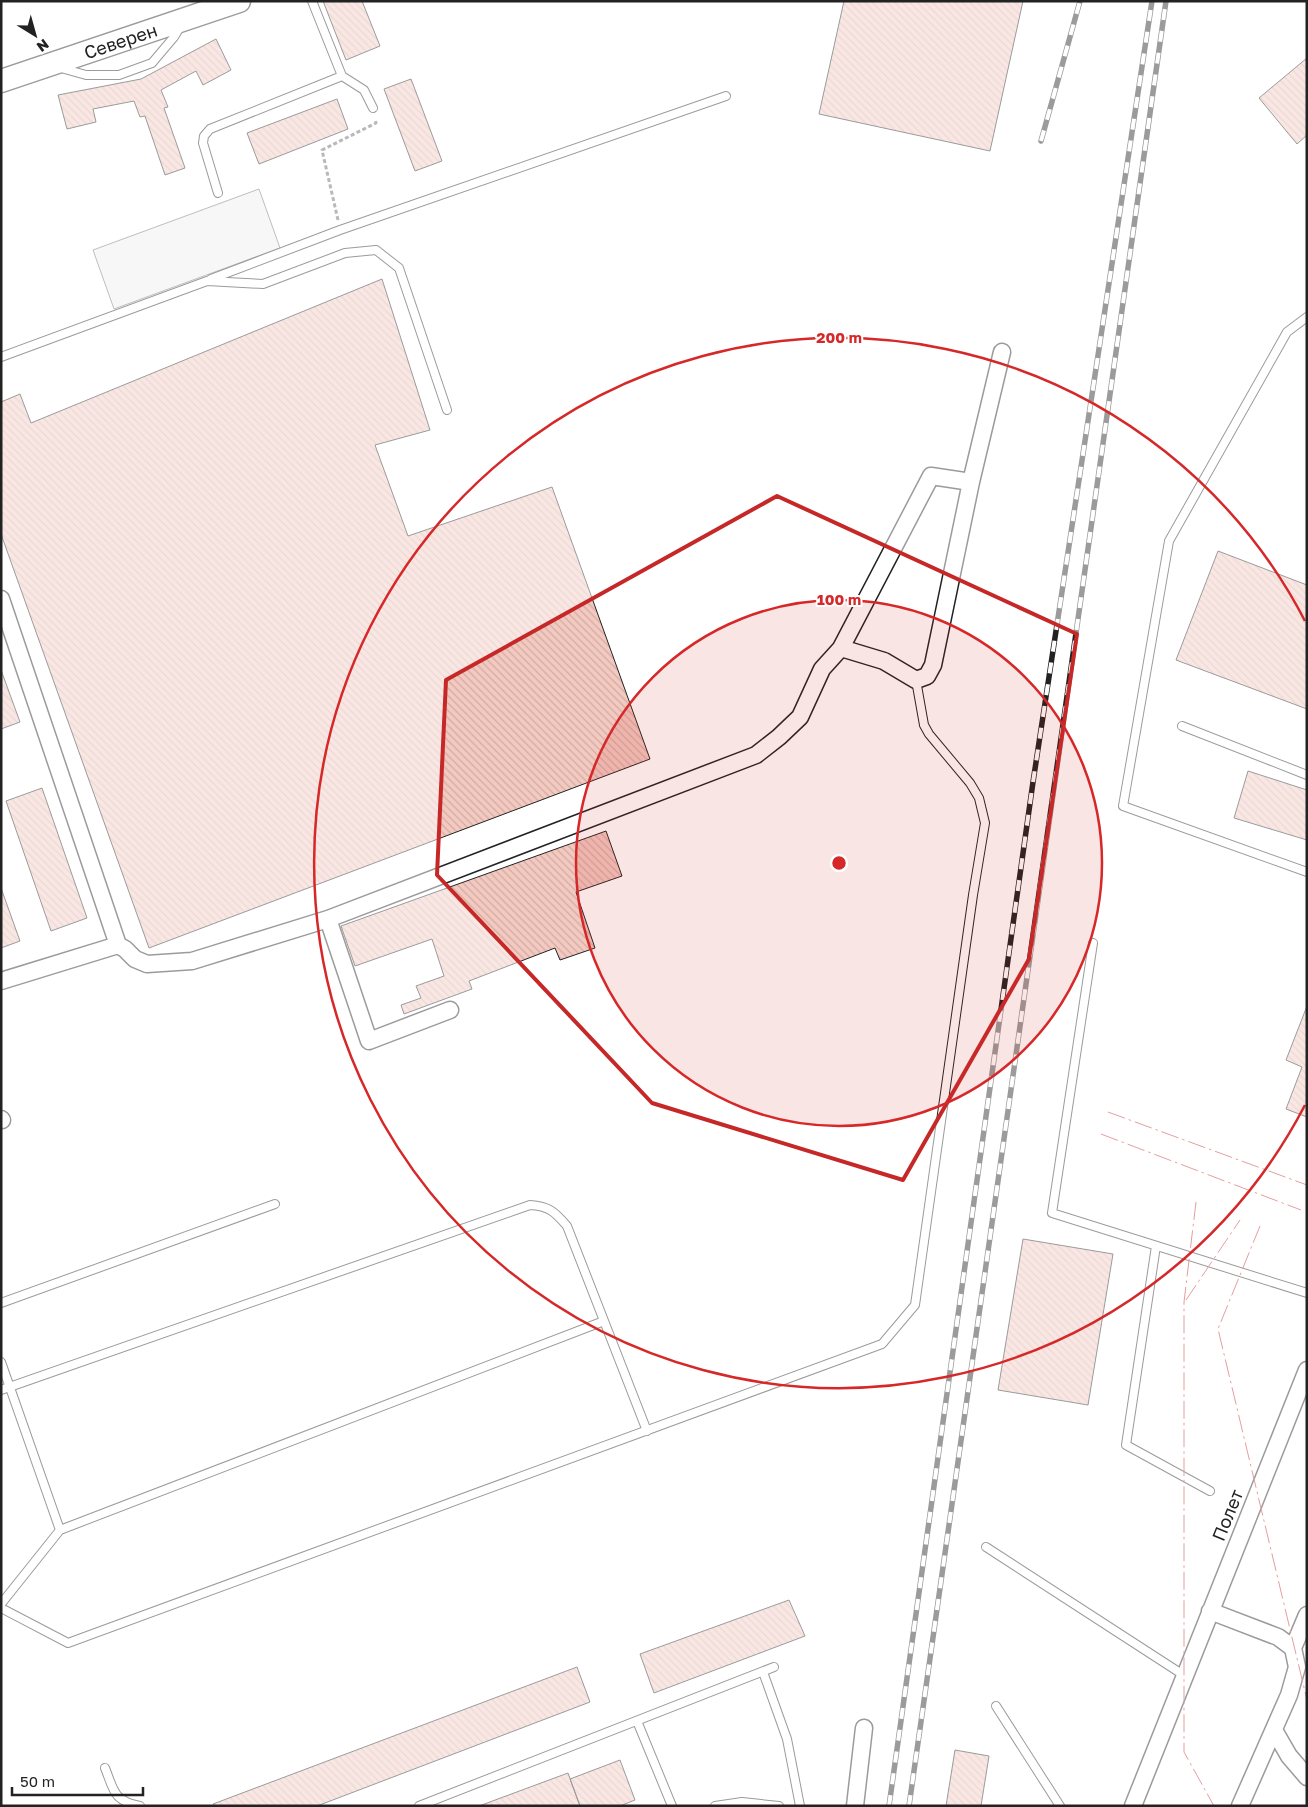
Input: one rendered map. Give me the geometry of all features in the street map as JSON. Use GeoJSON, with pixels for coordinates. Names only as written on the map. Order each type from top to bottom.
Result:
{"type":"FeatureCollection","features":[{"type":"Feature","properties":{"kind":"main road","name":"Северен"},"geometry":{"type":"LineString","coordinates":[[1,81],[239,1]]}},
{"type":"Feature","properties":{"kind":"street"},"geometry":{"type":"LineString","coordinates":[[841,648],[884,661],[916,680],[927,676],[933,665],[971,482],[1002,352]]}},
{"type":"Feature","properties":{"kind":"street"},"geometry":{"type":"LineString","coordinates":[[1,598],[118,945],[135,959],[146,964],[192,961],[328,920],[756,755],[800,717],[822,669],[841,648],[930,476],[971,482]]}},
{"type":"Feature","properties":{"kind":"street"},"geometry":{"type":"LineString","coordinates":[[328,920],[369,1041],[450,1010]]}},
{"type":"Feature","properties":{"kind":"street"},"geometry":{"type":"LineString","coordinates":[[1,982],[118,945]]}},
{"type":"Feature","properties":{"kind":"street","name":"Полет"},"geometry":{"type":"LineString","coordinates":[[1133,1806],[1307,1370]]}},
{"type":"Feature","properties":{"kind":"street"},"geometry":{"type":"LineString","coordinates":[[1210,1611],[1278,1637],[1293,1648]]}},
{"type":"Feature","properties":{"kind":"street"},"geometry":{"type":"LineString","coordinates":[[1240,1806],[1289,1695],[1297,1667],[1293,1648],[1307,1615]]}},
{"type":"Feature","properties":{"kind":"street"},"geometry":{"type":"LineString","coordinates":[[854,1806],[864,1728]]}},
{"type":"Feature","properties":{"kind":"street"},"geometry":{"type":"LineString","coordinates":[[1274,1730],[1289,1756],[1307,1777]]}},
{"type":"Feature","properties":{"kind":"lane"},"geometry":{"type":"LineString","coordinates":[[312,1],[342,76],[364,90],[373,108]]}},
{"type":"Feature","properties":{"kind":"lane"},"geometry":{"type":"LineString","coordinates":[[51,65],[86,75],[119,75],[152,63],[174,37],[184,21]]}},
{"type":"Feature","properties":{"kind":"lane"},"geometry":{"type":"LineString","coordinates":[[218,193],[203,143],[204,136],[210,130],[342,76]]}},
{"type":"Feature","properties":{"kind":"lane"},"geometry":{"type":"LineString","coordinates":[[1,357],[340,230],[726,96]]}},
{"type":"Feature","properties":{"kind":"lane"},"geometry":{"type":"LineString","coordinates":[[207,281],[263,284],[345,253],[376,250],[399,268],[447,410]]}},
{"type":"Feature","properties":{"kind":"lane"},"geometry":{"type":"LineString","coordinates":[[1307,317],[1287,332],[1169,541],[1123,806],[1307,872]]}},
{"type":"Feature","properties":{"kind":"lane"},"geometry":{"type":"LineString","coordinates":[[604,1321],[60,1530],[1,1606],[68,1643],[882,1344],[915,1305],[973,895],[985,823],[979,798],[970,783],[929,734],[924,725],[916,680]]}},
{"type":"Feature","properties":{"kind":"lane"},"geometry":{"type":"LineString","coordinates":[[1182,726],[1307,775]]}},
{"type":"Feature","properties":{"kind":"lane"},"geometry":{"type":"LineString","coordinates":[[1093,942],[1052,1213],[1307,1292]]}},
{"type":"Feature","properties":{"kind":"lane"},"geometry":{"type":"LineString","coordinates":[[1,1303],[275,1204]]}},
{"type":"Feature","properties":{"kind":"lane"},"geometry":{"type":"LineString","coordinates":[[1,1390],[530,1205],[542,1206],[555,1212],[567,1226],[646,1431]]}},
{"type":"Feature","properties":{"kind":"lane"},"geometry":{"type":"LineString","coordinates":[[1156,1246],[1126,1445],[1210,1491]]}},
{"type":"Feature","properties":{"kind":"lane"},"geometry":{"type":"LineString","coordinates":[[1,1362],[60,1530]]}},
{"type":"Feature","properties":{"kind":"lane"},"geometry":{"type":"LineString","coordinates":[[986,1546],[1185,1676]]}},
{"type":"Feature","properties":{"kind":"lane"},"geometry":{"type":"LineString","coordinates":[[419,1806],[774,1667]]}},
{"type":"Feature","properties":{"kind":"lane"},"geometry":{"type":"LineString","coordinates":[[763,1672],[787,1739],[800,1806]]}},
{"type":"Feature","properties":{"kind":"lane"},"geometry":{"type":"LineString","coordinates":[[996,1706],[1060,1806]]}},
{"type":"Feature","properties":{"kind":"lane"},"geometry":{"type":"LineString","coordinates":[[637,1721],[672,1806]]}},
{"type":"Feature","properties":{"kind":"lane"},"geometry":{"type":"LineString","coordinates":[[105,1768],[120,1800],[127,1804],[140,1806]]}},
{"type":"Feature","properties":{"kind":"lane"},"geometry":{"type":"LineString","coordinates":[[714,1806],[742,1802],[779,1806]]}},
{"type":"Feature","properties":{"kind":"path"},"geometry":{"type":"LineString","coordinates":[[340,230],[322,150],[376,123],[373,108]]}},
{"type":"Feature","properties":{"kind":"highlighted area"},"geometry":{"type":"Polygon","coordinates":[[[777,496],[1077,634],[1029,959],[903,1180],[652,1103],[437,875],[446,680],[777,496]]]}},
{"type":"Feature","properties":{"kind":"shaded area"},"geometry":{"type":"Polygon","coordinates":[[[259,189],[280,248],[114,309],[93,250],[259,189]]]}},
{"type":"Feature","properties":{"kind":"building"},"geometry":{"type":"Polygon","coordinates":[[[323,1],[362,1],[380,46],[346,60],[323,1]]]}},
{"type":"Feature","properties":{"kind":"building"},"geometry":{"type":"Polygon","coordinates":[[[844,1],[1023,1],[990,151],[819,114],[844,1]]]}},
{"type":"Feature","properties":{"kind":"building"},"geometry":{"type":"Polygon","coordinates":[[[216,39],[231,70],[203,85],[196,71],[161,90],[168,107],[164,108],[185,168],[165,175],[145,116],[140,117],[134,101],[93,109],[96,122],[67,129],[58,95],[141,79],[216,39]]]}},
{"type":"Feature","properties":{"kind":"building"},"geometry":{"type":"Polygon","coordinates":[[[1307,58],[1307,135],[1297,144],[1259,98],[1307,58]]]}},
{"type":"Feature","properties":{"kind":"building"},"geometry":{"type":"Polygon","coordinates":[[[411,79],[442,161],[415,171],[384,89],[411,79]]]}},
{"type":"Feature","properties":{"kind":"building"},"geometry":{"type":"Polygon","coordinates":[[[337,99],[348,129],[259,164],[247,133],[337,99]]]}},
{"type":"Feature","properties":{"kind":"building"},"geometry":{"type":"Polygon","coordinates":[[[382,279],[430,430],[375,445],[408,536],[552,487],[650,759],[149,948],[1,534],[1,402],[20,394],[31,423],[382,279]]]}},
{"type":"Feature","properties":{"kind":"building"},"geometry":{"type":"Polygon","coordinates":[[[1218,551],[1307,585],[1307,709],[1176,660],[1218,551]]]}},
{"type":"Feature","properties":{"kind":"building"},"geometry":{"type":"Polygon","coordinates":[[[1,670],[20,722],[1,729],[1,670]]]}},
{"type":"Feature","properties":{"kind":"building"},"geometry":{"type":"Polygon","coordinates":[[[1248,771],[1307,790],[1307,840],[1234,818],[1248,771]]]}},
{"type":"Feature","properties":{"kind":"building"},"geometry":{"type":"Polygon","coordinates":[[[42,788],[87,918],[51,931],[6,801],[42,788]]]}},
{"type":"Feature","properties":{"kind":"building"},"geometry":{"type":"Polygon","coordinates":[[[606,831],[622,876],[576,892],[595,948],[560,960],[555,948],[469,981],[472,989],[404,1014],[401,1005],[421,998],[416,986],[444,976],[432,939],[355,966],[341,926],[606,831]]]}},
{"type":"Feature","properties":{"kind":"building"},"geometry":{"type":"Polygon","coordinates":[[[1,888],[20,941],[1,948],[1,888]]]}},
{"type":"Feature","properties":{"kind":"building"},"geometry":{"type":"Polygon","coordinates":[[[1307,1006],[1307,1117],[1286,1109],[1302,1067],[1286,1060],[1307,1006]]]}},
{"type":"Feature","properties":{"kind":"building"},"geometry":{"type":"Polygon","coordinates":[[[1023,1239],[1113,1254],[1088,1405],[998,1390],[1023,1239]]]}},
{"type":"Feature","properties":{"kind":"building"},"geometry":{"type":"Polygon","coordinates":[[[789,1600],[805,1636],[654,1693],[640,1654],[789,1600]]]}},
{"type":"Feature","properties":{"kind":"building"},"geometry":{"type":"Polygon","coordinates":[[[577,1667],[590,1702],[317,1806],[214,1806],[213,1804],[577,1667]]]}},
{"type":"Feature","properties":{"kind":"building"},"geometry":{"type":"Polygon","coordinates":[[[955,1750],[989,1756],[981,1806],[946,1806],[955,1750]]]}},
{"type":"Feature","properties":{"kind":"building"},"geometry":{"type":"Polygon","coordinates":[[[620,1760],[635,1800],[620,1806],[580,1806],[570,1779],[620,1760]]]}},
{"type":"Feature","properties":{"kind":"building"},"geometry":{"type":"Polygon","coordinates":[[[568,1773],[580,1806],[479,1806],[568,1773]]]}},
{"type":"Feature","properties":{"kind":"railway"},"geometry":{"type":"LineString","coordinates":[[1041,141],[1080,1]]}},
{"type":"Feature","properties":{"kind":"railway"},"geometry":{"type":"LineString","coordinates":[[889,1806],[1033,782],[1152,1]]}},
{"type":"Feature","properties":{"kind":"railway"},"geometry":{"type":"LineString","coordinates":[[909,1806],[1166,1]]}},
{"type":"Feature","properties":{"kind":"power"},"geometry":{"type":"LineString","coordinates":[[1108,1112],[1307,1185]]}},
{"type":"Feature","properties":{"kind":"power"},"geometry":{"type":"LineString","coordinates":[[1101,1134],[1301,1210]]}},
{"type":"Feature","properties":{"kind":"power"},"geometry":{"type":"LineString","coordinates":[[1196,1202],[1184,1302],[1184,1752],[1214,1806]]}},
{"type":"Feature","properties":{"kind":"power"},"geometry":{"type":"LineString","coordinates":[[1186,1300],[1240,1220]]}},
{"type":"Feature","properties":{"kind":"power"},"geometry":{"type":"LineString","coordinates":[[1260,1226],[1218,1329],[1307,1700]]}}]}
